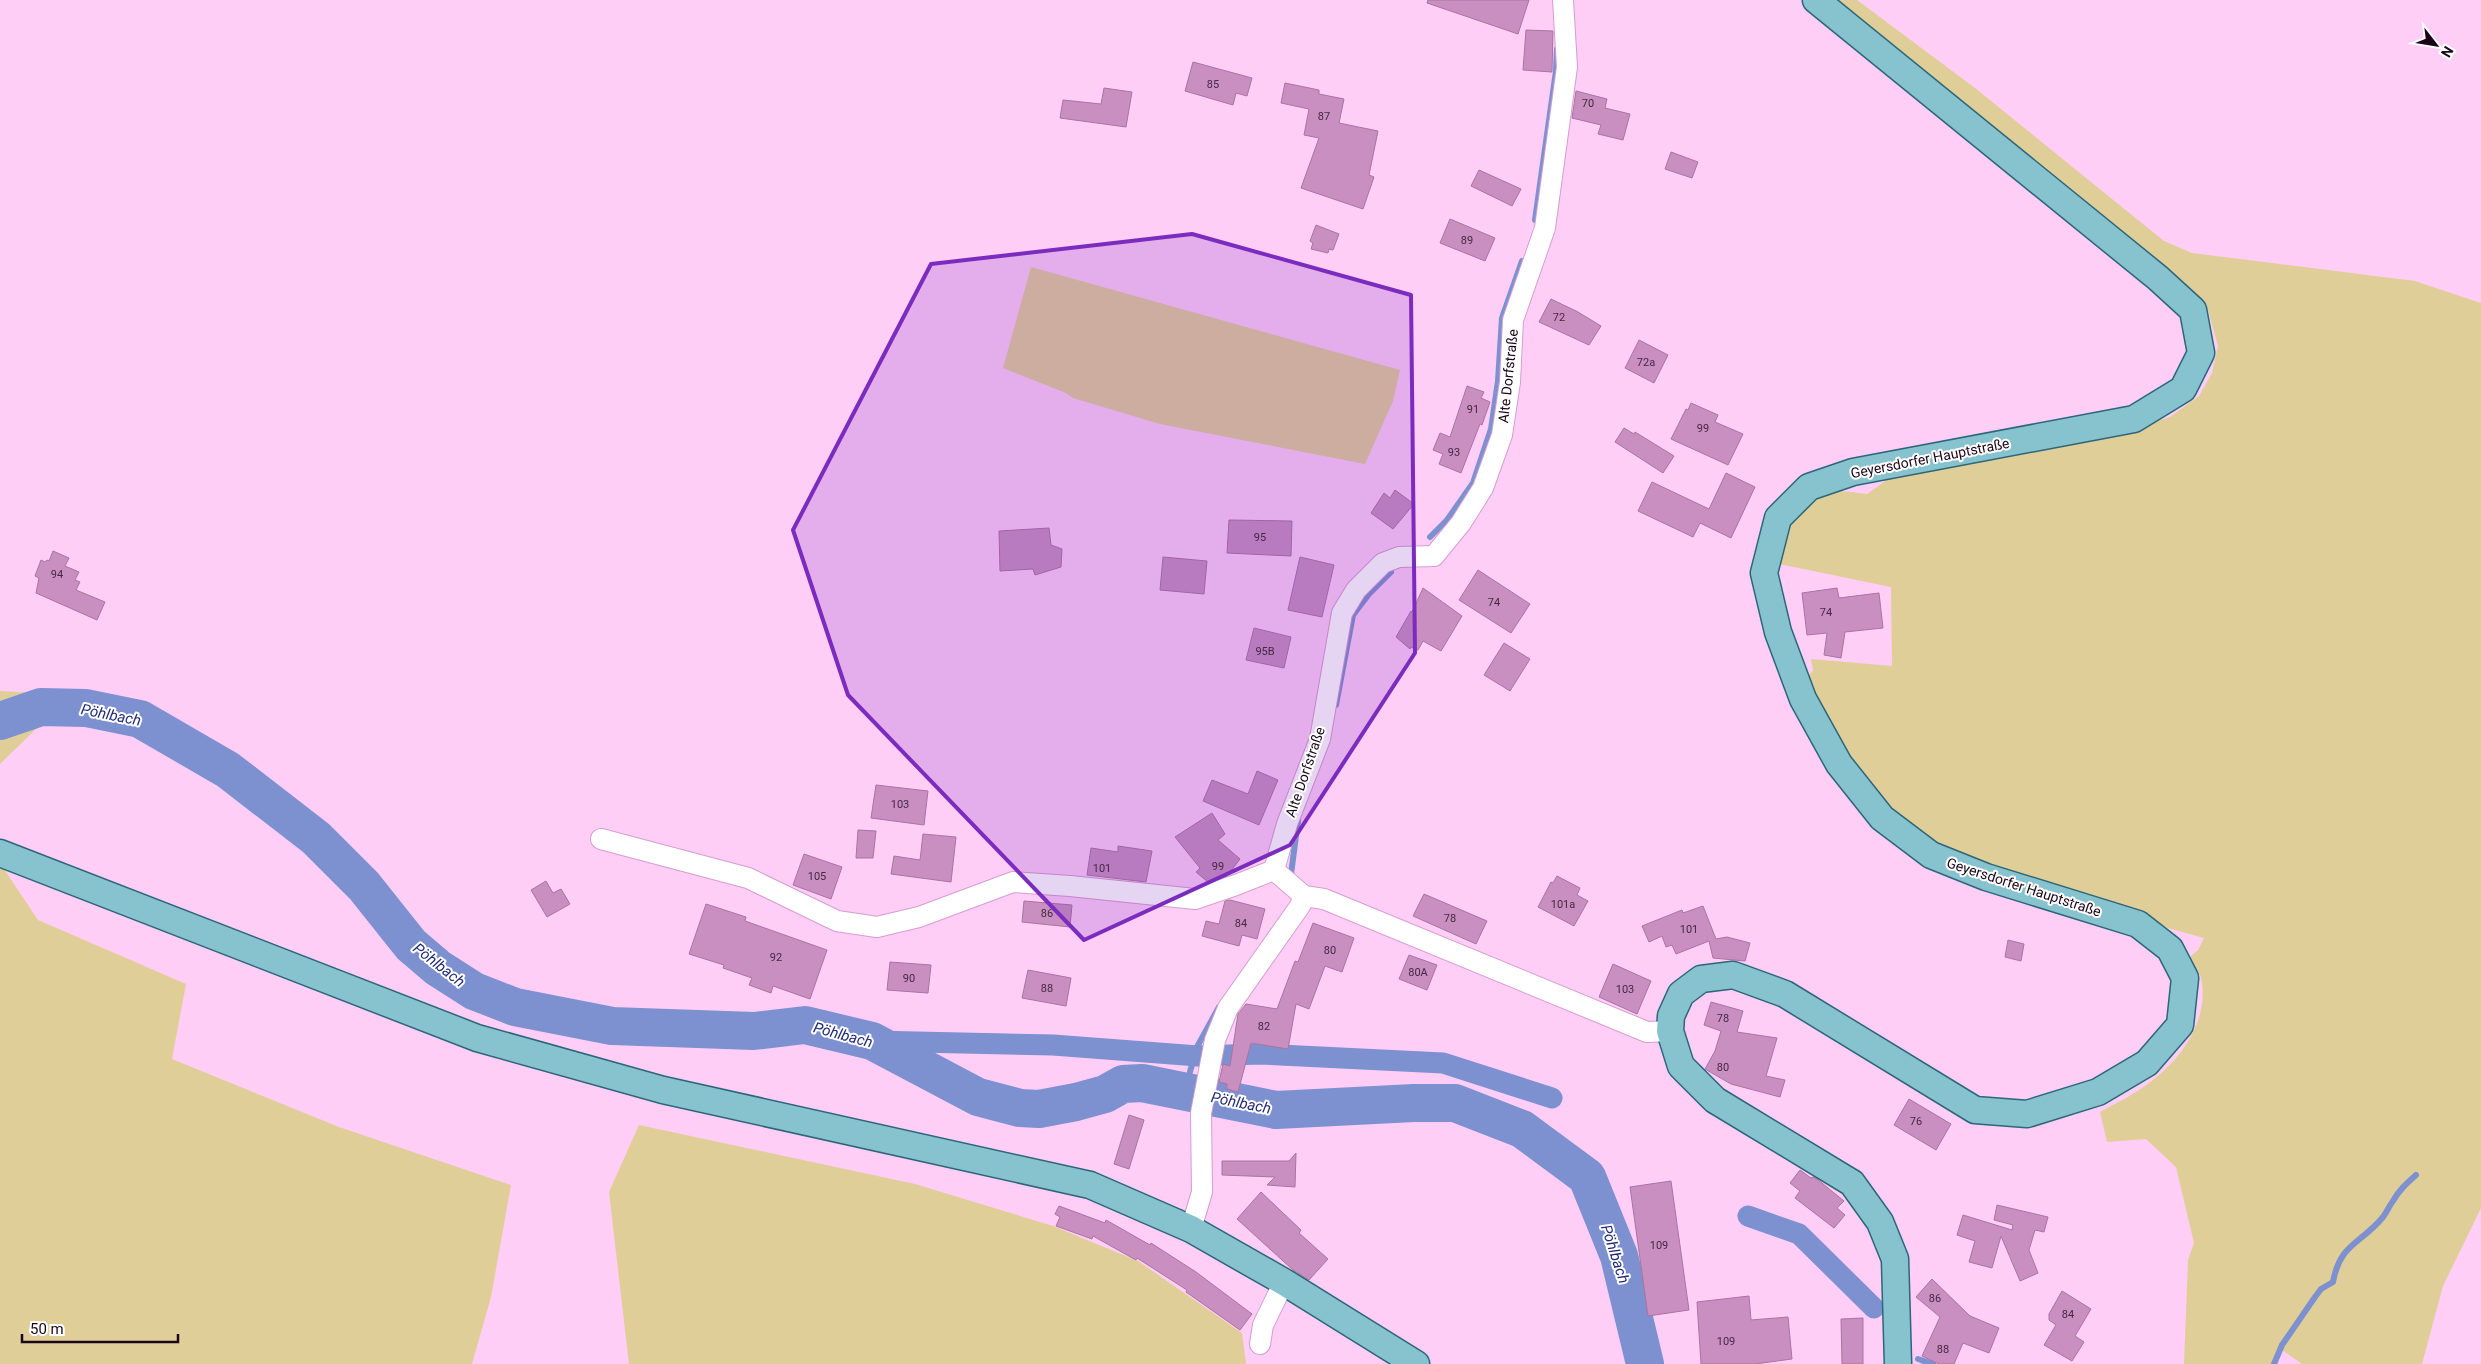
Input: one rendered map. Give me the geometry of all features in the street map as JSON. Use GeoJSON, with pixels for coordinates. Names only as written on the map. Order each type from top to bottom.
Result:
{"type":"FeatureCollection","features":[{"type":"Feature","properties":{"kind":"main road","name":"Geyersdorfer Hauptstraße"},"geometry":{"type":"LineString","coordinates":[[1670,1031],[1671,1016],[1682,994],[1701,979],[1733,974],[1785,994],[1976,1110],[2027,1114],[2098,1092],[2147,1063],[2180,1026],[2185,978],[2170,950],[2138,924],[1986,877],[1931,855],[1882,818],[1839,764],[1803,699],[1778,632],[1764,572],[1778,518],[1809,488],[1853,472],[2134,419],[2183,389],[2201,353],[2193,310],[2158,278],[1816,0]]}},
{"type":"Feature","properties":{"kind":"main road"},"geometry":{"type":"LineString","coordinates":[[0,853],[477,1038],[663,1090],[1090,1185],[1191,1229],[1284,1282],[1416,1364]]}},
{"type":"Feature","properties":{"kind":"main road"},"geometry":{"type":"LineString","coordinates":[[1670,1031],[1681,1066],[1715,1100],[1852,1183],[1880,1222],[1895,1259],[1898,1364]]}},
{"type":"Feature","properties":{"kind":"street","name":"Alte Dorfstraße"},"geometry":{"type":"LineString","coordinates":[[1274,870],[1286,824],[1320,739],[1342,613],[1356,590],[1383,563],[1399,557],[1434,556],[1461,523],[1483,488],[1502,435],[1510,382],[1514,320],[1545,228],[1567,67],[1563,0]]}},
{"type":"Feature","properties":{"kind":"street"},"geometry":{"type":"LineString","coordinates":[[600,839],[748,878],[837,921],[877,927],[919,917],[1013,882],[1195,899],[1236,886],[1274,870],[1304,896],[1324,899],[1646,1032],[1670,1031]]}},
{"type":"Feature","properties":{"kind":"street"},"geometry":{"type":"LineString","coordinates":[[1191,1229],[1202,1192],[1201,1113],[1214,1046],[1228,1008],[1300,906],[1304,896]]}},
{"type":"Feature","properties":{"kind":"street"},"geometry":{"type":"LineString","coordinates":[[1260,1344],[1262,1325],[1284,1282]]}},
{"type":"Feature","properties":{"kind":"highlighted area"},"geometry":{"type":"Polygon","coordinates":[[[1192,234],[1411,295],[1415,653],[1290,845],[1084,940],[848,695],[793,530],[931,264],[1192,234]]]}},
{"type":"Feature","properties":{"kind":"shaded area"},"geometry":{"type":"Polygon","coordinates":[[[1834,0],[1857,0],[1975,88],[2164,241],[2192,253],[2415,281],[2481,303],[2481,1208],[2443,1286],[2422,1364],[2302,1364],[2282,1350],[2275,1364],[2184,1364],[2188,1260],[2194,1243],[2176,1167],[2146,1139],[2107,1142],[2100,1112],[2134,1093],[2164,1071],[2184,1048],[2192,1035],[2202,1007],[2203,993],[2200,975],[2190,957],[2198,950],[2204,938],[2168,928],[2138,912],[1964,857],[1924,836],[1899,819],[1844,753],[1804,680],[1813,671],[1811,659],[1892,666],[1891,587],[1779,564],[1783,538],[1791,521],[1814,496],[1832,490],[1867,494],[1888,479],[2123,432],[2170,417],[2199,396],[2212,373],[2218,346],[2208,310],[2191,289],[1834,0]]]}},
{"type":"Feature","properties":{"kind":"shaded area"},"geometry":{"type":"Polygon","coordinates":[[[1031,267],[1400,370],[1393,401],[1365,464],[1160,424],[1073,398],[1066,393],[1003,368],[1031,267]]]}},
{"type":"Feature","properties":{"kind":"shaded area"},"geometry":{"type":"Polygon","coordinates":[[[0,691],[71,695],[0,764],[0,691]]]}},
{"type":"Feature","properties":{"kind":"shaded area"},"geometry":{"type":"Polygon","coordinates":[[[0,863],[38,920],[186,984],[172,1059],[339,1127],[511,1185],[491,1297],[472,1364],[0,1364],[0,863]]]}},
{"type":"Feature","properties":{"kind":"shaded area"},"geometry":{"type":"Polygon","coordinates":[[[639,1125],[915,1184],[1053,1226],[1138,1261],[1242,1333],[1246,1364],[629,1364],[609,1192],[639,1125]]]}},
{"type":"Feature","properties":{"kind":"building"},"geometry":{"type":"Polygon","coordinates":[[[1428,0],[1529,0],[1518,34],[1427,3],[1428,0]]]}},
{"type":"Feature","properties":{"kind":"building"},"geometry":{"type":"Polygon","coordinates":[[[1526,30],[1553,31],[1552,72],[1523,70],[1526,30]]]}},
{"type":"Feature","properties":{"kind":"building"},"geometry":{"type":"Polygon","coordinates":[[[1193,62],[1252,78],[1247,96],[1236,93],[1233,105],[1185,91],[1193,62]]]}},
{"type":"Feature","properties":{"kind":"building"},"geometry":{"type":"Polygon","coordinates":[[[1285,83],[1319,90],[1319,94],[1344,99],[1339,123],[1378,131],[1369,175],[1374,177],[1363,209],[1301,188],[1319,138],[1304,135],[1309,109],[1281,103],[1285,83]]]}},
{"type":"Feature","properties":{"kind":"building"},"geometry":{"type":"Polygon","coordinates":[[[1104,88],[1132,92],[1126,127],[1060,118],[1063,100],[1101,104],[1104,88]]]}},
{"type":"Feature","properties":{"kind":"building"},"geometry":{"type":"Polygon","coordinates":[[[1576,91],[1607,99],[1605,108],[1630,114],[1623,140],[1598,134],[1601,125],[1572,118],[1576,91]]]}},
{"type":"Feature","properties":{"kind":"building"},"geometry":{"type":"Polygon","coordinates":[[[1671,152],[1698,162],[1692,178],[1665,169],[1671,152]]]}},
{"type":"Feature","properties":{"kind":"building"},"geometry":{"type":"Polygon","coordinates":[[[1479,170],[1521,189],[1512,206],[1471,186],[1479,170]]]}},
{"type":"Feature","properties":{"kind":"building"},"geometry":{"type":"Polygon","coordinates":[[[1450,219],[1495,238],[1485,261],[1440,243],[1450,219]]]}},
{"type":"Feature","properties":{"kind":"building"},"geometry":{"type":"Polygon","coordinates":[[[1316,225],[1339,234],[1333,250],[1329,249],[1328,253],[1311,249],[1313,243],[1310,241],[1316,225]]]}},
{"type":"Feature","properties":{"kind":"building"},"geometry":{"type":"Polygon","coordinates":[[[1551,299],[1601,326],[1589,345],[1539,322],[1551,299]]]}},
{"type":"Feature","properties":{"kind":"building"},"geometry":{"type":"Polygon","coordinates":[[[1639,340],[1668,355],[1654,383],[1625,368],[1639,340]]]}},
{"type":"Feature","properties":{"kind":"building"},"geometry":{"type":"Polygon","coordinates":[[[1467,386],[1484,392],[1481,398],[1490,402],[1461,473],[1439,464],[1443,454],[1433,450],[1440,433],[1450,437],[1467,386]]]}},
{"type":"Feature","properties":{"kind":"building"},"geometry":{"type":"Polygon","coordinates":[[[1691,403],[1718,415],[1715,422],[1743,434],[1728,465],[1671,439],[1691,403]]]}},
{"type":"Feature","properties":{"kind":"building"},"geometry":{"type":"Polygon","coordinates":[[[1624,428],[1634,434],[1635,432],[1674,456],[1663,473],[1615,442],[1624,428]]]}},
{"type":"Feature","properties":{"kind":"building"},"geometry":{"type":"Polygon","coordinates":[[[1726,473],[1755,487],[1731,538],[1700,523],[1693,537],[1638,511],[1652,482],[1709,509],[1726,473]]]}},
{"type":"Feature","properties":{"kind":"building"},"geometry":{"type":"Polygon","coordinates":[[[1395,490],[1414,504],[1393,529],[1371,513],[1384,493],[1390,498],[1395,490]]]}},
{"type":"Feature","properties":{"kind":"building"},"geometry":{"type":"Polygon","coordinates":[[[1229,520],[1292,521],[1291,556],[1227,553],[1229,520]]]}},
{"type":"Feature","properties":{"kind":"building"},"geometry":{"type":"Polygon","coordinates":[[[1049,528],[1051,545],[1062,549],[1061,567],[1035,575],[1033,569],[1000,571],[999,531],[1049,528]]]}},
{"type":"Feature","properties":{"kind":"building"},"geometry":{"type":"Polygon","coordinates":[[[53,551],[69,558],[65,566],[79,572],[75,580],[80,582],[76,590],[105,602],[97,620],[36,593],[39,578],[35,576],[41,560],[49,561],[53,551]]]}},
{"type":"Feature","properties":{"kind":"building"},"geometry":{"type":"Polygon","coordinates":[[[1163,557],[1207,561],[1204,594],[1160,590],[1163,557]]]}},
{"type":"Feature","properties":{"kind":"building"},"geometry":{"type":"Polygon","coordinates":[[[1300,557],[1334,565],[1322,617],[1288,610],[1300,557]]]}},
{"type":"Feature","properties":{"kind":"building"},"geometry":{"type":"Polygon","coordinates":[[[1478,570],[1530,604],[1511,633],[1459,600],[1478,570]]]}},
{"type":"Feature","properties":{"kind":"building"},"geometry":{"type":"Polygon","coordinates":[[[1423,588],[1462,616],[1441,651],[1423,641],[1418,650],[1411,647],[1410,649],[1396,637],[1412,612],[1423,588]]]}},
{"type":"Feature","properties":{"kind":"building"},"geometry":{"type":"Polygon","coordinates":[[[1837,588],[1839,598],[1879,593],[1883,628],[1845,632],[1841,658],[1824,655],[1827,633],[1807,635],[1802,593],[1837,588]]]}},
{"type":"Feature","properties":{"kind":"building"},"geometry":{"type":"Polygon","coordinates":[[[1254,628],[1291,637],[1284,668],[1246,660],[1254,628]]]}},
{"type":"Feature","properties":{"kind":"building"},"geometry":{"type":"Polygon","coordinates":[[[1504,643],[1530,659],[1510,691],[1484,675],[1504,643]]]}},
{"type":"Feature","properties":{"kind":"building"},"geometry":{"type":"Polygon","coordinates":[[[1257,771],[1278,780],[1259,825],[1203,801],[1212,780],[1248,794],[1257,771]]]}},
{"type":"Feature","properties":{"kind":"building"},"geometry":{"type":"Polygon","coordinates":[[[876,785],[928,791],[924,825],[871,818],[876,785]]]}},
{"type":"Feature","properties":{"kind":"building"},"geometry":{"type":"Polygon","coordinates":[[[1212,813],[1225,834],[1218,840],[1240,859],[1227,876],[1208,882],[1196,872],[1200,868],[1175,837],[1212,813]]]}},
{"type":"Feature","properties":{"kind":"building"},"geometry":{"type":"Polygon","coordinates":[[[858,830],[876,831],[873,858],[856,858],[858,830]]]}},
{"type":"Feature","properties":{"kind":"building"},"geometry":{"type":"Polygon","coordinates":[[[923,834],[956,837],[951,882],[891,874],[894,856],[920,860],[923,834]]]}},
{"type":"Feature","properties":{"kind":"building"},"geometry":{"type":"Polygon","coordinates":[[[1118,846],[1152,851],[1146,882],[1087,875],[1091,848],[1118,852],[1118,846]]]}},
{"type":"Feature","properties":{"kind":"building"},"geometry":{"type":"Polygon","coordinates":[[[804,854],[842,867],[831,899],[793,885],[804,854]]]}},
{"type":"Feature","properties":{"kind":"building"},"geometry":{"type":"Polygon","coordinates":[[[1557,876],[1580,888],[1577,895],[1588,901],[1574,926],[1538,907],[1551,882],[1553,883],[1557,876]]]}},
{"type":"Feature","properties":{"kind":"building"},"geometry":{"type":"Polygon","coordinates":[[[546,881],[553,893],[561,889],[570,904],[547,917],[531,890],[546,881]]]}},
{"type":"Feature","properties":{"kind":"building"},"geometry":{"type":"Polygon","coordinates":[[[1424,894],[1487,921],[1476,944],[1413,916],[1424,894]]]}},
{"type":"Feature","properties":{"kind":"building"},"geometry":{"type":"Polygon","coordinates":[[[1230,900],[1265,909],[1257,939],[1242,935],[1239,946],[1202,936],[1206,921],[1219,924],[1225,901],[1230,900]]]}},
{"type":"Feature","properties":{"kind":"building"},"geometry":{"type":"Polygon","coordinates":[[[1024,901],[1072,905],[1070,927],[1022,922],[1024,901]]]}},
{"type":"Feature","properties":{"kind":"building"},"geometry":{"type":"Polygon","coordinates":[[[706,904],[746,917],[745,921],[827,950],[810,999],[773,986],[771,993],[749,985],[752,978],[723,968],[724,965],[689,954],[706,904]]]}},
{"type":"Feature","properties":{"kind":"building"},"geometry":{"type":"Polygon","coordinates":[[[1703,906],[1716,939],[1727,937],[1750,943],[1745,961],[1713,958],[1709,941],[1676,954],[1672,945],[1666,947],[1662,936],[1649,942],[1642,926],[1682,910],[1683,913],[1703,906]]]}},
{"type":"Feature","properties":{"kind":"building"},"geometry":{"type":"Polygon","coordinates":[[[1313,923],[1354,938],[1342,972],[1325,966],[1309,1009],[1296,1004],[1288,1049],[1251,1043],[1238,1092],[1227,1089],[1227,1084],[1219,1082],[1223,1064],[1230,1066],[1238,1014],[1246,1004],[1277,1009],[1295,961],[1298,962],[1313,923]]]}},
{"type":"Feature","properties":{"kind":"building"},"geometry":{"type":"Polygon","coordinates":[[[2008,940],[2024,944],[2021,961],[2005,957],[2008,940]]]}},
{"type":"Feature","properties":{"kind":"building"},"geometry":{"type":"Polygon","coordinates":[[[1409,955],[1437,965],[1427,990],[1399,979],[1409,955]]]}},
{"type":"Feature","properties":{"kind":"building"},"geometry":{"type":"Polygon","coordinates":[[[890,962],[931,965],[928,993],[887,990],[890,962]]]}},
{"type":"Feature","properties":{"kind":"building"},"geometry":{"type":"Polygon","coordinates":[[[1613,964],[1651,981],[1637,1014],[1599,997],[1613,964]]]}},
{"type":"Feature","properties":{"kind":"building"},"geometry":{"type":"Polygon","coordinates":[[[1028,970],[1071,978],[1066,1006],[1022,998],[1028,970]]]}},
{"type":"Feature","properties":{"kind":"building"},"geometry":{"type":"Polygon","coordinates":[[[1711,1002],[1743,1011],[1737,1032],[1777,1038],[1766,1076],[1785,1080],[1780,1097],[1731,1084],[1705,1069],[1715,1051],[1721,1031],[1704,1025],[1711,1002]]]}},
{"type":"Feature","properties":{"kind":"building"},"geometry":{"type":"Polygon","coordinates":[[[1909,1099],[1951,1124],[1936,1150],[1894,1125],[1909,1099]]]}},
{"type":"Feature","properties":{"kind":"building"},"geometry":{"type":"Polygon","coordinates":[[[1129,1115],[1144,1120],[1129,1169],[1114,1164],[1129,1115]]]}},
{"type":"Feature","properties":{"kind":"building"},"geometry":{"type":"Polygon","coordinates":[[[1296,1153],[1295,1187],[1267,1185],[1275,1177],[1222,1175],[1222,1161],[1289,1161],[1296,1153]]]}},
{"type":"Feature","properties":{"kind":"building"},"geometry":{"type":"Polygon","coordinates":[[[1800,1170],[1811,1178],[1817,1179],[1844,1201],[1837,1208],[1845,1215],[1834,1228],[1795,1198],[1800,1191],[1790,1183],[1800,1170]]]}},
{"type":"Feature","properties":{"kind":"building"},"geometry":{"type":"Polygon","coordinates":[[[1671,1181],[1689,1310],[1648,1316],[1630,1187],[1671,1181]]]}},
{"type":"Feature","properties":{"kind":"building"},"geometry":{"type":"Polygon","coordinates":[[[1261,1192],[1301,1230],[1299,1233],[1328,1259],[1309,1280],[1293,1270],[1237,1219],[1261,1192]]]}},
{"type":"Feature","properties":{"kind":"building"},"geometry":{"type":"Polygon","coordinates":[[[1997,1205],[2048,1217],[2044,1232],[2035,1230],[2029,1250],[2038,1273],[2020,1281],[2001,1236],[1992,1268],[1969,1262],[1975,1241],[1957,1235],[1963,1215],[2012,1230],[2013,1225],[1994,1220],[1997,1205]]]}},
{"type":"Feature","properties":{"kind":"building"},"geometry":{"type":"Polygon","coordinates":[[[1059,1206],[1105,1223],[1106,1220],[1150,1245],[1151,1243],[1196,1272],[1252,1314],[1240,1330],[1186,1292],[1187,1290],[1137,1258],[1136,1260],[1093,1236],[1092,1239],[1056,1226],[1060,1217],[1055,1214],[1059,1206]]]}},
{"type":"Feature","properties":{"kind":"building"},"geometry":{"type":"Polygon","coordinates":[[[1932,1279],[1970,1316],[1999,1328],[1989,1353],[1963,1343],[1954,1364],[1939,1364],[1922,1356],[1940,1317],[1916,1297],[1932,1279]]]}},
{"type":"Feature","properties":{"kind":"building"},"geometry":{"type":"Polygon","coordinates":[[[2062,1291],[2091,1309],[2075,1336],[2084,1342],[2072,1361],[2044,1345],[2056,1325],[2049,1320],[2049,1314],[2062,1291]]]}},
{"type":"Feature","properties":{"kind":"building"},"geometry":{"type":"Polygon","coordinates":[[[1749,1296],[1751,1320],[1788,1317],[1792,1359],[1755,1364],[1701,1364],[1697,1302],[1749,1296]]]}},
{"type":"Feature","properties":{"kind":"building"},"geometry":{"type":"Polygon","coordinates":[[[1863,1318],[1863,1364],[1842,1364],[1841,1319],[1863,1318]]]}},
{"type":"Feature","properties":{"kind":"waterway"},"geometry":{"type":"LineString","coordinates":[[1535,220],[1556,71],[1557,49]]}},
{"type":"Feature","properties":{"kind":"waterway"},"geometry":{"type":"LineString","coordinates":[[1430,537],[1447,520],[1473,483],[1491,429],[1498,381],[1502,318],[1522,261]]}},
{"type":"Feature","properties":{"kind":"waterway"},"geometry":{"type":"LineString","coordinates":[[1336,705],[1353,615],[1369,594],[1391,572]]}},
{"type":"Feature","properties":{"kind":"waterway","name":"Pöhlbach"},"geometry":{"type":"LineString","coordinates":[[0,721],[41,707],[86,708],[140,719],[228,770],[316,838],[364,886],[411,945],[438,968],[474,991],[515,1007],[612,1026],[754,1031],[805,1025],[872,1041],[978,1097],[1020,1108],[1039,1109],[1076,1102],[1105,1094],[1123,1084],[1142,1083],[1276,1110],[1414,1103],[1455,1103],[1522,1129],[1587,1177],[1619,1256],[1645,1364]]}},
{"type":"Feature","properties":{"kind":"waterway"},"geometry":{"type":"LineString","coordinates":[[1291,874],[1298,821]]}},
{"type":"Feature","properties":{"kind":"waterway"},"geometry":{"type":"LineString","coordinates":[[1184,1093],[1197,1047],[1219,1007]]}},
{"type":"Feature","properties":{"kind":"waterway"},"geometry":{"type":"LineString","coordinates":[[872,1041],[1053,1045],[1198,1056],[1260,1054],[1443,1063],[1552,1098]]}},
{"type":"Feature","properties":{"kind":"waterway"},"geometry":{"type":"LineString","coordinates":[[2274,1364],[2282,1345],[2315,1297],[2321,1289],[2333,1282],[2336,1269],[2346,1251],[2375,1226],[2395,1197],[2416,1175]]}},
{"type":"Feature","properties":{"kind":"waterway"},"geometry":{"type":"LineString","coordinates":[[1748,1216],[1799,1234],[1874,1308]]}},
{"type":"Feature","properties":{"kind":"waterway"},"geometry":{"type":"LineString","coordinates":[[1918,1359],[1933,1364]]}}]}
